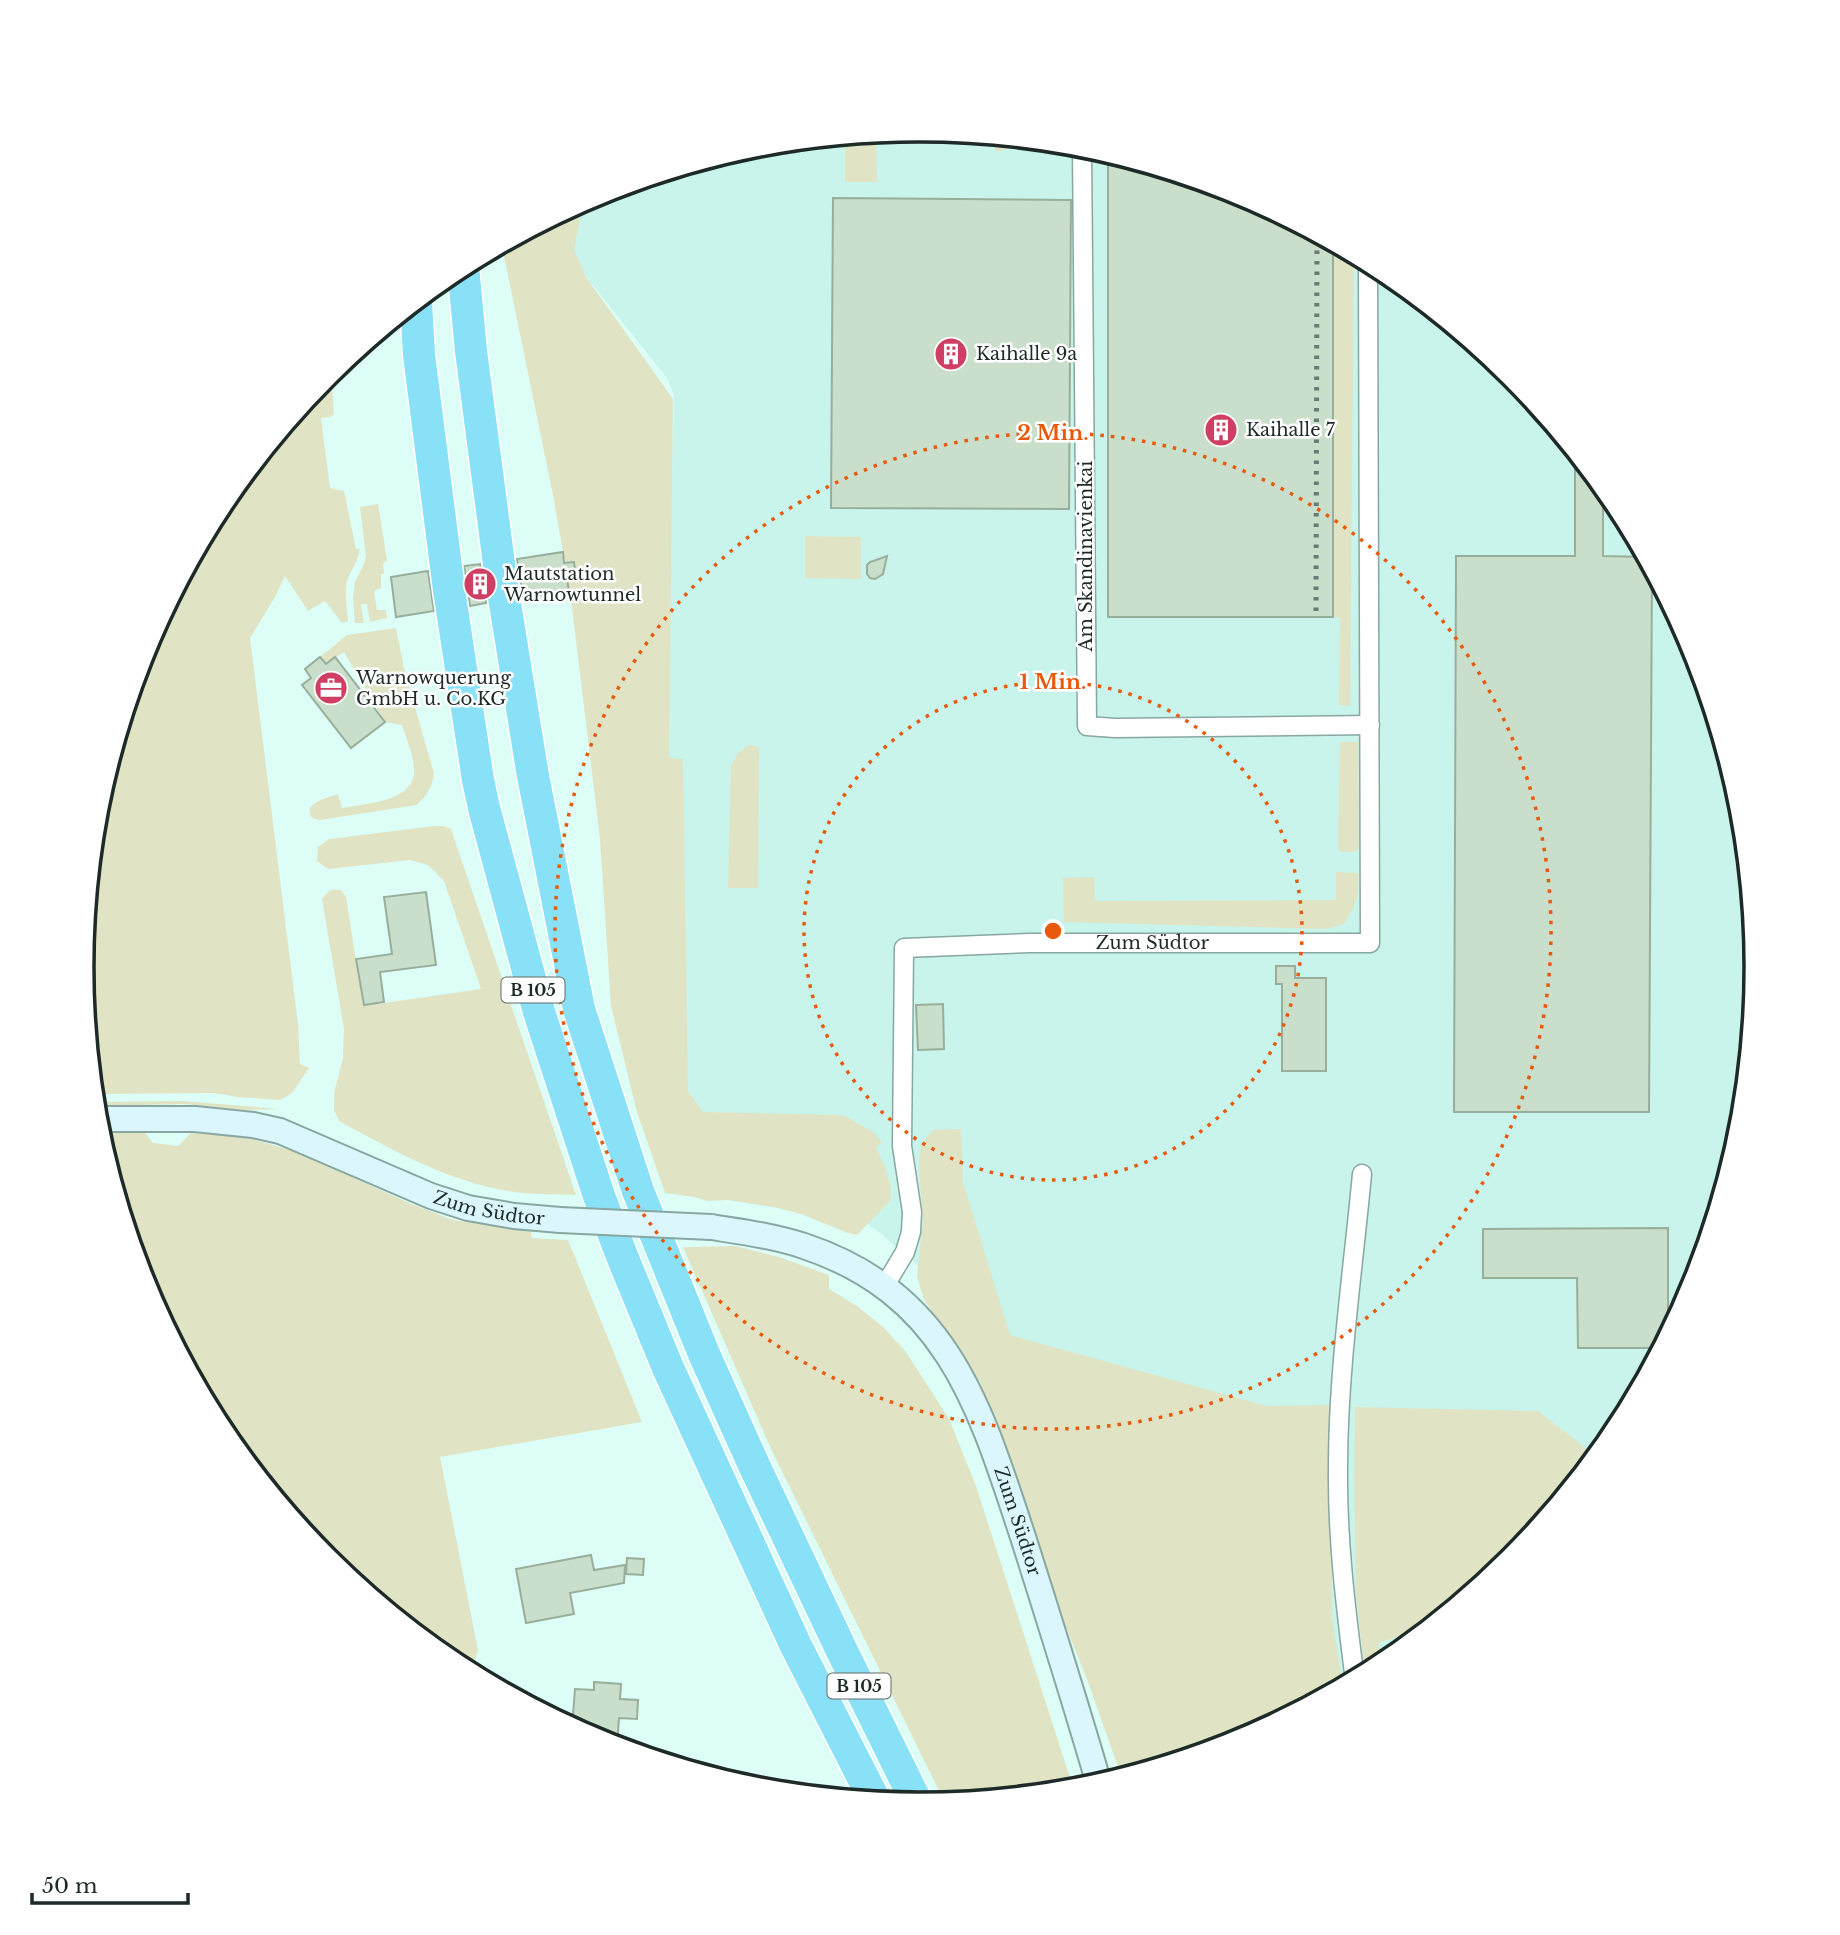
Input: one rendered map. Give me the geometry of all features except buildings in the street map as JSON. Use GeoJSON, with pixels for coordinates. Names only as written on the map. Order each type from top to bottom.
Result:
{"type":"FeatureCollection","features":[{"type":"Feature","properties":{"kind":"highway","name":"B 105"},"geometry":{"type":"LineString","coordinates":[[464,279],[471,351],[502,579],[533,776],[579,1009],[638,1191],[704,1354],[835,1637],[912,1793]]}},
{"type":"Feature","properties":{"kind":"highway","name":"B 105"},"geometry":{"type":"LineString","coordinates":[[417,313],[419,355],[449,590],[478,780],[539,1013],[599,1196],[668,1368],[796,1646],[870,1791]]}},
{"type":"Feature","properties":{"kind":"street","name":"Am Skandinavienkai"},"geometry":{"type":"LineString","coordinates":[[1082,158],[1087,726],[1370,725]]}},
{"type":"Feature","properties":{"kind":"street"},"geometry":{"type":"LineString","coordinates":[[1368,274],[1370,725]]}},
{"type":"Feature","properties":{"kind":"street","name":"Zum Südtor"},"geometry":{"type":"LineString","coordinates":[[884,1287],[905,1252],[911,1232],[912,1212],[902,1146],[904,948],[1030,943],[1370,943],[1370,725]]}},
{"type":"Feature","properties":{"kind":"street","name":"Zum Südtor"},"geometry":{"type":"LineString","coordinates":[[109,1119],[195,1119],[253,1125],[280,1131],[468,1208],[560,1220],[711,1227],[803,1245],[857,1269],[884,1287],[930,1330],[962,1376],[986,1427],[1097,1773]]}},
{"type":"Feature","properties":{"kind":"street"},"geometry":{"type":"LineString","coordinates":[[1353,1670],[1342,1563],[1338,1469],[1340,1402],[1362,1174]]}},
{"type":"Feature","properties":{"kind":"shaded area"},"geometry":{"type":"Polygon","coordinates":[[[920,142],[1028,149],[1134,170],[1185,186],[1285,227],[1333,253],[1379,281],[1464,347],[1541,423],[1575,465],[1635,555],[1660,602],[1702,702],[1717,754],[1730,806],[1744,914],[1744,1021],[1738,1075],[1730,1129],[1702,1233],[1683,1283],[1635,1380],[1575,1470],[1541,1512],[1504,1551],[1423,1622],[1379,1654],[1285,1708],[1185,1749],[1119,1768],[982,1373],[923,1270],[880,1233],[854,1215],[706,1176],[683,1094],[666,759],[674,395],[667,378],[584,274],[570,250],[575,218],[604,205],[706,170],[812,149],[920,142]]]}},
{"type":"Feature","properties":{"kind":"shaded area"},"geometry":{"type":"Polygon","coordinates":[[[876,144],[877,182],[845,182],[845,146],[876,144]]]}},
{"type":"Feature","properties":{"kind":"shaded area"},"geometry":{"type":"Polygon","coordinates":[[[995,146],[1011,147],[995,152],[995,146]]]}},
{"type":"Feature","properties":{"kind":"shaded area"},"geometry":{"type":"Polygon","coordinates":[[[580,216],[574,250],[586,277],[673,399],[669,758],[683,759],[688,1091],[703,1112],[843,1115],[873,1132],[882,1142],[876,1148],[889,1180],[891,1200],[857,1235],[778,1208],[728,1200],[707,1201],[665,1193],[637,1112],[611,1006],[600,839],[570,591],[504,255],[580,216]]]}},
{"type":"Feature","properties":{"kind":"shaded area"},"geometry":{"type":"Polygon","coordinates":[[[1333,253],[1354,266],[1350,706],[1339,705],[1340,618],[1333,617],[1333,253]]]}},
{"type":"Feature","properties":{"kind":"shaded area"},"geometry":{"type":"Polygon","coordinates":[[[332,388],[334,414],[321,418],[330,488],[344,491],[356,549],[360,549],[346,586],[348,621],[342,623],[325,601],[308,611],[285,576],[250,638],[298,1024],[300,1064],[309,1068],[292,1093],[280,1100],[214,1093],[105,1094],[96,1021],[94,967],[96,914],[110,806],[138,702],[180,602],[205,555],[265,465],[332,388]]]}},
{"type":"Feature","properties":{"kind":"shaded area"},"geometry":{"type":"Polygon","coordinates":[[[378,504],[387,560],[383,564],[381,588],[374,591],[377,610],[386,610],[387,618],[370,622],[367,604],[361,604],[364,623],[355,623],[355,582],[366,556],[360,507],[378,504]]]}},
{"type":"Feature","properties":{"kind":"shaded area"},"geometry":{"type":"Polygon","coordinates":[[[805,536],[861,537],[861,579],[805,578],[805,536]]]}},
{"type":"Feature","properties":{"kind":"shaded area"},"geometry":{"type":"Polygon","coordinates":[[[396,628],[404,668],[434,774],[430,787],[417,805],[320,820],[314,818],[310,814],[312,806],[325,798],[338,794],[342,808],[376,802],[398,795],[412,780],[413,758],[402,725],[385,722],[344,652],[326,664],[320,657],[347,635],[396,628]]]}},
{"type":"Feature","properties":{"kind":"shaded area"},"geometry":{"type":"Polygon","coordinates":[[[1340,742],[1358,742],[1359,847],[1355,852],[1341,852],[1338,849],[1340,742]]]}},
{"type":"Feature","properties":{"kind":"shaded area"},"geometry":{"type":"Polygon","coordinates":[[[749,745],[759,747],[758,888],[728,888],[731,765],[738,753],[749,745]]]}},
{"type":"Feature","properties":{"kind":"shaded area"},"geometry":{"type":"Polygon","coordinates":[[[435,826],[451,829],[576,1195],[515,1192],[491,1188],[446,1174],[339,1121],[334,1110],[334,1093],[343,1058],[344,1029],[322,899],[328,892],[341,890],[346,897],[363,1006],[481,989],[444,881],[428,865],[410,860],[328,869],[317,861],[318,847],[329,839],[435,826]]]}},
{"type":"Feature","properties":{"kind":"shaded area"},"geometry":{"type":"Polygon","coordinates":[[[1336,872],[1358,873],[1357,894],[1344,924],[1327,929],[1064,922],[1063,878],[1094,877],[1095,901],[1336,900],[1336,872]]]}},
{"type":"Feature","properties":{"kind":"shaded area"},"geometry":{"type":"Polygon","coordinates":[[[181,1101],[280,1109],[246,1110],[184,1104],[107,1106],[106,1102],[181,1101]]]}},
{"type":"Feature","properties":{"kind":"shaded area"},"geometry":{"type":"Polygon","coordinates":[[[961,1129],[963,1182],[1010,1335],[1267,1406],[1331,1405],[1332,1618],[1341,1677],[1285,1708],[1236,1730],[1185,1749],[1119,1768],[1058,1607],[980,1382],[924,1300],[917,1277],[923,1222],[919,1169],[921,1144],[933,1130],[961,1129]]]}},
{"type":"Feature","properties":{"kind":"shaded area"},"geometry":{"type":"Polygon","coordinates":[[[110,1130],[143,1130],[153,1143],[178,1146],[191,1133],[242,1136],[296,1152],[453,1220],[531,1231],[532,1238],[568,1240],[642,1422],[440,1457],[478,1650],[474,1662],[417,1622],[376,1588],[299,1512],[265,1470],[205,1380],[157,1283],[138,1233],[110,1130]]]}},
{"type":"Feature","properties":{"kind":"shaded area"},"geometry":{"type":"Polygon","coordinates":[[[736,1246],[779,1257],[829,1275],[829,1289],[857,1306],[883,1327],[906,1352],[949,1419],[976,1486],[1070,1779],[1028,1786],[940,1792],[772,1451],[683,1247],[736,1246]]]}},
{"type":"Feature","properties":{"kind":"shaded area"},"geometry":{"type":"Polygon","coordinates":[[[1355,1407],[1538,1411],[1589,1451],[1541,1512],[1504,1551],[1423,1622],[1407,1634],[1378,1643],[1380,1653],[1364,1663],[1356,1593],[1355,1407]]]}},
{"type":"Feature","properties":{"kind":"railway"},"geometry":{"type":"LineString","coordinates":[[1316,611],[1317,244]]}},
{"type":"Feature","properties":{"kind":"place","name":"Kaihalle 9a"},"geometry":{"type":"Point","coordinates":[951,354]}},
{"type":"Feature","properties":{"kind":"place","name":"Kaihalle 7"},"geometry":{"type":"Point","coordinates":[1221,430]}},
{"type":"Feature","properties":{"kind":"place","name":"Mautstation Warnowtunnel"},"geometry":{"type":"Point","coordinates":[480,584]}},
{"type":"Feature","properties":{"kind":"place","name":"Warnowquerung GmbH u. Co.KG"},"geometry":{"type":"Point","coordinates":[331,688]}}]}
